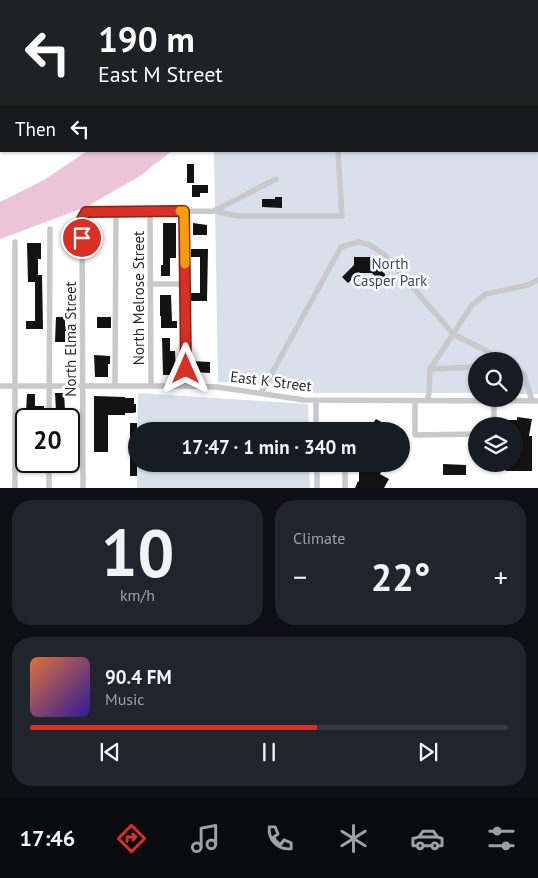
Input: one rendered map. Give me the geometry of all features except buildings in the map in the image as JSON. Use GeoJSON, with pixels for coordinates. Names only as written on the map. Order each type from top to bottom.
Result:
{"type":"FeatureCollection","features":[{"type":"Feature","properties":{"kind":"street"},"geometry":{"type":"LineString","coordinates":[[116,386],[116,211],[214,211],[238,216],[342,216],[338,152]]}},
{"type":"Feature","properties":{"kind":"street"},"geometry":{"type":"LineString","coordinates":[[214,211],[276,179]]}},
{"type":"Feature","properties":{"kind":"street","name":"North Elma Street"},"geometry":{"type":"LineString","coordinates":[[83,488],[82,219],[86,212],[116,211]]}},
{"type":"Feature","properties":{"kind":"street","name":"North Melrose Street"},"geometry":{"type":"LineString","coordinates":[[150,211],[151,386]]}},
{"type":"Feature","properties":{"kind":"street"},"geometry":{"type":"LineString","coordinates":[[184,211],[186,386]]}},
{"type":"Feature","properties":{"kind":"street"},"geometry":{"type":"LineString","coordinates":[[49,408],[50,229]]}},
{"type":"Feature","properties":{"kind":"street"},"geometry":{"type":"LineString","coordinates":[[15,242],[15,488]]}},
{"type":"Feature","properties":{"kind":"street"},"geometry":{"type":"LineString","coordinates":[[261,393],[341,247],[358,242],[370,245],[385,255],[453,334],[488,352]]}},
{"type":"Feature","properties":{"kind":"street"},"geometry":{"type":"LineString","coordinates":[[427,401],[430,392],[430,369],[472,305],[486,294],[528,285],[538,280]]}},
{"type":"Feature","properties":{"kind":"street"},"geometry":{"type":"LineString","coordinates":[[150,284],[186,284]]}},
{"type":"Feature","properties":{"kind":"street"},"geometry":{"type":"LineString","coordinates":[[430,369],[468,367]]}},
{"type":"Feature","properties":{"kind":"street"},"geometry":{"type":"LineString","coordinates":[[523,374],[535,401]]}},
{"type":"Feature","properties":{"kind":"street","name":"East K Street"},"geometry":{"type":"LineString","coordinates":[[0,386],[186,386],[217,387],[288,398],[316,400],[468,401]]}},
{"type":"Feature","properties":{"kind":"street"},"geometry":{"type":"LineString","coordinates":[[316,400],[316,422]]}},
{"type":"Feature","properties":{"kind":"street"},"geometry":{"type":"LineString","coordinates":[[416,401],[415,435],[468,434]]}},
{"type":"Feature","properties":{"kind":"street"},"geometry":{"type":"LineString","coordinates":[[316,472],[317,488]]}},
{"type":"Feature","properties":{"kind":"street"},"geometry":{"type":"LineString","coordinates":[[345,472],[345,488]]}},
{"type":"Feature","properties":{"kind":"street"},"geometry":{"type":"LineString","coordinates":[[49,473],[49,488]]}},
{"type":"Feature","properties":{"kind":"green space","name":"North Casper Park"},"geometry":{"type":"Polygon","coordinates":[[[214,152],[538,152],[538,394],[523,394],[523,352],[468,352],[468,393],[304,393],[271,384],[218,382],[214,152]]]}},
{"type":"Feature","properties":{"kind":"green space"},"geometry":{"type":"Polygon","coordinates":[[[138,393],[308,404],[309,422],[137,422],[138,393]]]}},
{"type":"Feature","properties":{"kind":"green space"},"geometry":{"type":"Polygon","coordinates":[[[137,472],[309,472],[310,488],[137,488],[137,472]]]}},
{"type":"Feature","properties":{"kind":"shaded area"},"geometry":{"type":"Polygon","coordinates":[[[86,152],[171,152],[140,176],[86,207],[0,239],[0,202],[44,180],[86,152]]]}},
{"type":"Feature","properties":{"kind":"slow traffic"},"geometry":{"type":"LineString","coordinates":[[180,211],[184,211],[185,264]]}},
{"type":"Feature","properties":{"kind":"route"},"geometry":{"type":"LineString","coordinates":[[82,238],[82,219],[86,212],[184,211],[186,369]]}}]}
